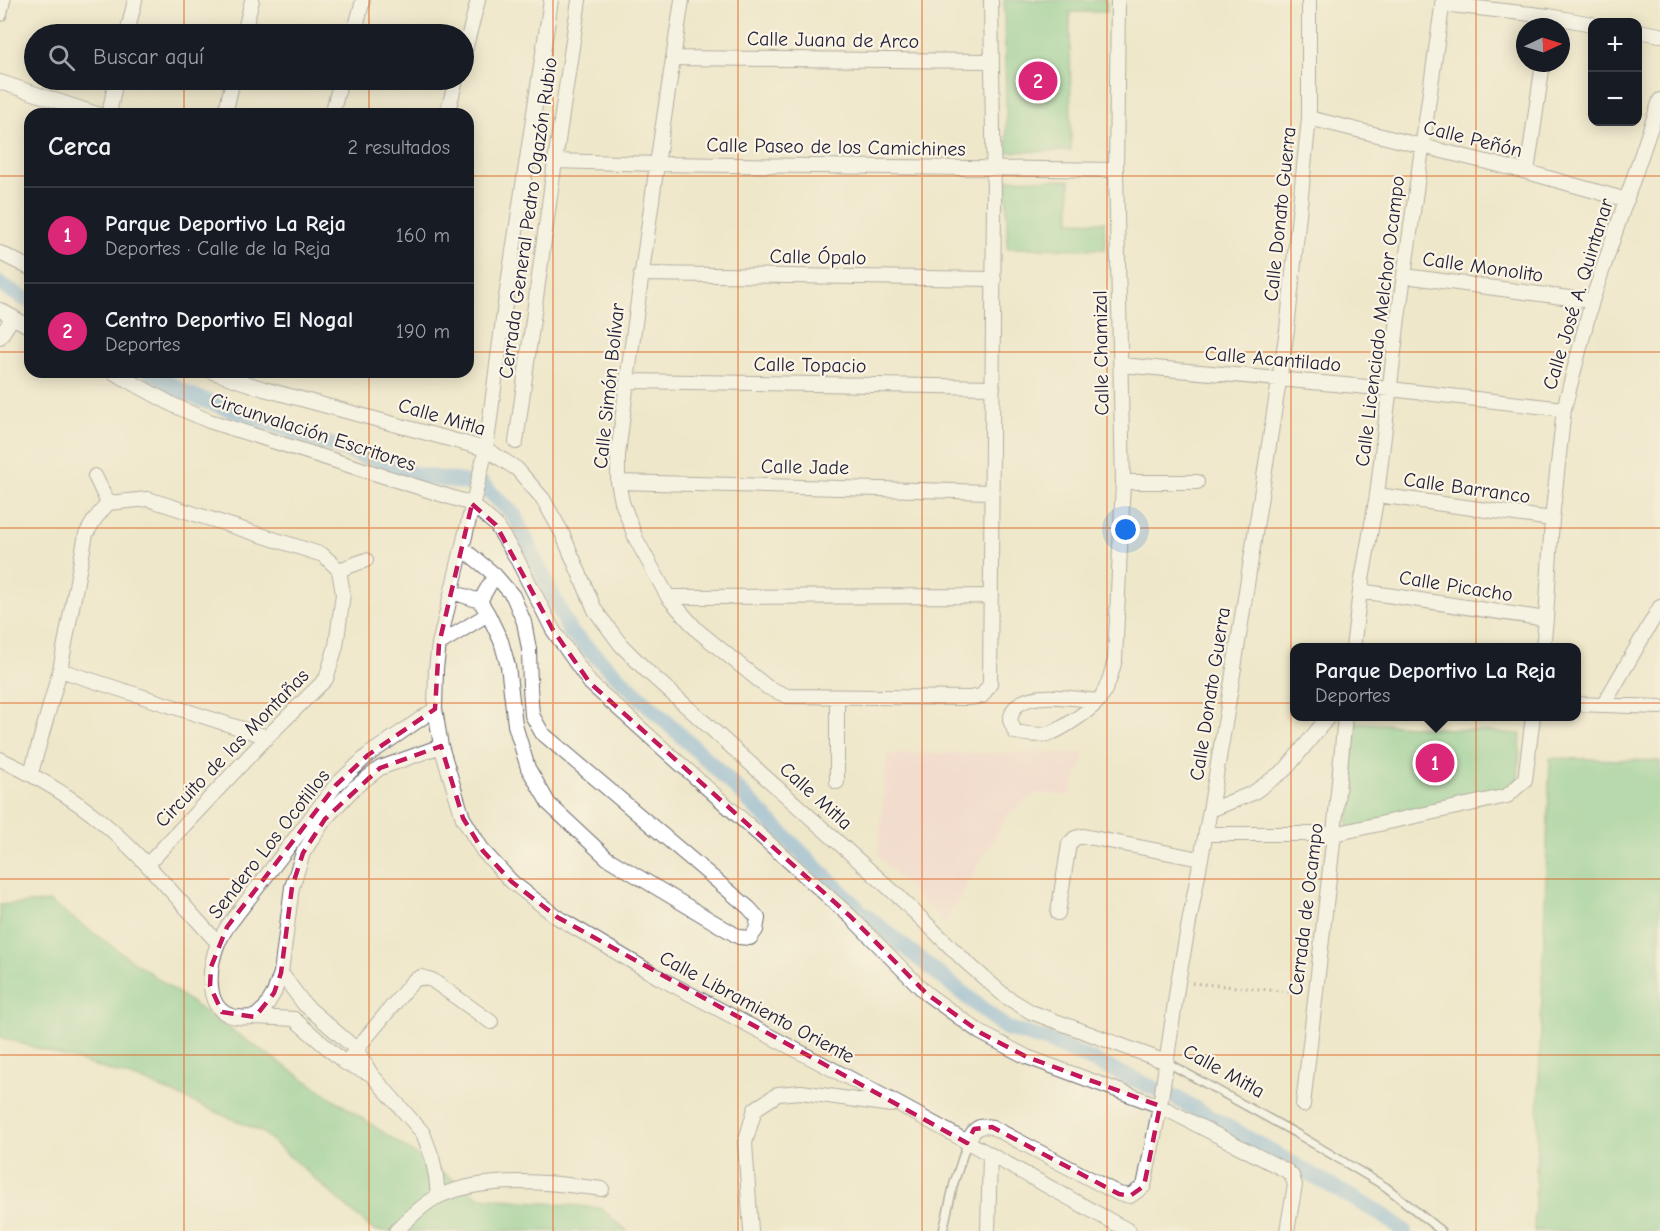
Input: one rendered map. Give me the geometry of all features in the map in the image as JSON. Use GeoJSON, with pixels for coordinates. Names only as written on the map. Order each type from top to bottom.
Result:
{"type":"FeatureCollection","features":[{"type":"Feature","properties":{"kind":"street"},"geometry":{"type":"LineString","coordinates":[[0,14],[3,0]]}},
{"type":"Feature","properties":{"kind":"street"},"geometry":{"type":"LineString","coordinates":[[129,24],[135,0]]}},
{"type":"Feature","properties":{"kind":"street"},"geometry":{"type":"LineString","coordinates":[[246,24],[252,0]]}},
{"type":"Feature","properties":{"kind":"street"},"geometry":{"type":"LineString","coordinates":[[357,24],[363,0]]}},
{"type":"Feature","properties":{"kind":"street"},"geometry":{"type":"LineString","coordinates":[[472,24],[478,0]]}},
{"type":"Feature","properties":{"kind":"street","name":"Cerrada General Pedro Ogazón Rubio"},"geometry":{"type":"LineString","coordinates":[[441,746],[435,710],[439,644],[486,449],[505,304],[551,0]]}},
{"type":"Feature","properties":{"kind":"street","name":"Cerrada General Pedro Ogazón Rubio"},"geometry":{"type":"LineString","coordinates":[[516,442],[579,0]]}},
{"type":"Feature","properties":{"kind":"street","name":"Calle Simón Bolívar"},"geometry":{"type":"LineString","coordinates":[[682,0],[641,274],[618,455],[618,482],[622,502],[636,539],[668,597],[697,630],[767,687],[787,696],[970,698],[982,696],[990,684],[991,596]]}},
{"type":"Feature","properties":{"kind":"street"},"geometry":{"type":"LineString","coordinates":[[668,597],[991,596],[994,169],[991,0]]}},
{"type":"Feature","properties":{"kind":"street","name":"Calle Chamizal"},"geometry":{"type":"LineString","coordinates":[[1098,701],[1040,698],[1020,703],[1013,710],[1010,720],[1015,732],[1027,735],[1050,734],[1076,719],[1098,701],[1109,682],[1115,660],[1123,482],[1116,170],[1118,0]]}},
{"type":"Feature","properties":{"kind":"street","name":"Calle Donato Guerra"},"geometry":{"type":"LineString","coordinates":[[967,1143],[974,1129],[983,1125],[992,1127],[1119,1194],[1130,1196],[1144,1186],[1161,1100],[1178,982],[1210,810],[1288,318],[1310,118],[1309,0]]}},
{"type":"Feature","properties":{"kind":"street"},"geometry":{"type":"LineString","coordinates":[[1443,2],[1528,18]]}},
{"type":"Feature","properties":{"kind":"street","name":"Calle Licenciado Melchor Ocampo"},"geometry":{"type":"LineString","coordinates":[[1354,643],[1360,591],[1377,495],[1398,318],[1443,2]]}},
{"type":"Feature","properties":{"kind":"street"},"geometry":{"type":"LineString","coordinates":[[1570,23],[1588,24]]}},
{"type":"Feature","properties":{"kind":"street"},"geometry":{"type":"LineString","coordinates":[[1642,33],[1660,35]]}},
{"type":"Feature","properties":{"kind":"street","name":"Calle Juana de Arco"},"geometry":{"type":"LineString","coordinates":[[673,58],[992,61]]}},
{"type":"Feature","properties":{"kind":"street"},"geometry":{"type":"LineString","coordinates":[[1527,172],[1542,72]]}},
{"type":"Feature","properties":{"kind":"street"},"geometry":{"type":"LineString","coordinates":[[0,82],[24,90]]}},
{"type":"Feature","properties":{"kind":"street"},"geometry":{"type":"LineString","coordinates":[[24,90],[79,108]]}},
{"type":"Feature","properties":{"kind":"street"},"geometry":{"type":"LineString","coordinates":[[110,108],[115,90]]}},
{"type":"Feature","properties":{"kind":"street"},"geometry":{"type":"LineString","coordinates":[[226,108],[231,90]]}},
{"type":"Feature","properties":{"kind":"street"},"geometry":{"type":"LineString","coordinates":[[334,108],[338,90]]}},
{"type":"Feature","properties":{"kind":"street"},"geometry":{"type":"LineString","coordinates":[[449,108],[453,90]]}},
{"type":"Feature","properties":{"kind":"street","name":"Calle José A. Quintanar"},"geometry":{"type":"LineString","coordinates":[[1544,643],[1552,519],[1564,409],[1592,302],[1660,100]]}},
{"type":"Feature","properties":{"kind":"street","name":"Calle Peñón"},"geometry":{"type":"LineString","coordinates":[[1310,118],[1527,172],[1627,200]]}},
{"type":"Feature","properties":{"kind":"street","name":"Calle Paseo de los Camichines"},"geometry":{"type":"LineString","coordinates":[[555,161],[1116,170]]}},
{"type":"Feature","properties":{"kind":"street"},"geometry":{"type":"LineString","coordinates":[[0,253],[24,265]]}},
{"type":"Feature","properties":{"kind":"street","name":"Calle Ópalo"},"geometry":{"type":"LineString","coordinates":[[641,274],[994,279]]}},
{"type":"Feature","properties":{"kind":"street","name":"Calle Monolito"},"geometry":{"type":"LineString","coordinates":[[1405,276],[1592,302]]}},
{"type":"Feature","properties":{"kind":"street"},"geometry":{"type":"LineString","coordinates":[[0,310],[24,323]]}},
{"type":"Feature","properties":{"kind":"street"},"geometry":{"type":"LineString","coordinates":[[0,337],[13,317]]}},
{"type":"Feature","properties":{"kind":"street","name":"Calle Acantilado"},"geometry":{"type":"LineString","coordinates":[[1121,364],[1390,389],[1564,409]]}},
{"type":"Feature","properties":{"kind":"street","name":"Circunvalación Escritores"},"geometry":{"type":"LineString","coordinates":[[124,378],[175,406],[209,421],[474,498]]}},
{"type":"Feature","properties":{"kind":"street","name":"Calle Mitla"},"geometry":{"type":"LineString","coordinates":[[231,378],[486,449],[517,469],[543,499],[562,533],[595,609],[621,645],[647,671],[898,896],[1005,996],[1030,1012],[1165,1067]]}},
{"type":"Feature","properties":{"kind":"street","name":"Calle Topacio"},"geometry":{"type":"LineString","coordinates":[[627,381],[993,387]]}},
{"type":"Feature","properties":{"kind":"street"},"geometry":{"type":"LineString","coordinates":[[95,476],[108,503]]}},
{"type":"Feature","properties":{"kind":"street","name":"Calle Jade"},"geometry":{"type":"LineString","coordinates":[[618,482],[992,492]]}},
{"type":"Feature","properties":{"kind":"street"},"geometry":{"type":"LineString","coordinates":[[1123,482],[1197,482]]}},
{"type":"Feature","properties":{"kind":"street","name":"Calle Barranco"},"geometry":{"type":"LineString","coordinates":[[1377,495],[1552,519]]}},
{"type":"Feature","properties":{"kind":"street"},"geometry":{"type":"LineString","coordinates":[[474,498],[496,525],[516,557],[553,630],[591,683],[850,916],[927,994],[981,1033],[1027,1057],[1161,1100],[1287,1171],[1292,1176],[1295,1185],[1287,1231]]}},
{"type":"Feature","properties":{"kind":"street"},"geometry":{"type":"LineString","coordinates":[[31,773],[60,670],[86,534],[108,503],[148,499],[322,555],[339,570],[366,560]]}},
{"type":"Feature","properties":{"kind":"street"},"geometry":{"type":"LineString","coordinates":[[452,592],[480,601],[501,641],[508,666],[515,725],[528,768],[549,804],[608,858],[739,937],[750,938],[756,930],[758,918],[749,908],[542,733],[532,715],[529,650],[524,622],[513,596],[495,575],[462,548]]}},
{"type":"Feature","properties":{"kind":"street","name":"Circuito de las Montañas"},"geometry":{"type":"LineString","coordinates":[[147,865],[267,737],[326,679],[336,646],[343,594],[339,570]]}},
{"type":"Feature","properties":{"kind":"street"},"geometry":{"type":"LineString","coordinates":[[480,601],[495,575]]}},
{"type":"Feature","properties":{"kind":"street","name":"Calle Picacho"},"geometry":{"type":"LineString","coordinates":[[1360,591],[1546,619]]}},
{"type":"Feature","properties":{"kind":"street"},"geometry":{"type":"LineString","coordinates":[[1604,704],[1660,607]]}},
{"type":"Feature","properties":{"kind":"street"},"geometry":{"type":"LineString","coordinates":[[439,644],[488,614]]}},
{"type":"Feature","properties":{"kind":"street"},"geometry":{"type":"LineString","coordinates":[[60,670],[267,737]]}},
{"type":"Feature","properties":{"kind":"street"},"geometry":{"type":"LineString","coordinates":[[837,697],[837,782]]}},
{"type":"Feature","properties":{"kind":"street"},"geometry":{"type":"LineString","coordinates":[[1581,704],[1660,707]]}},
{"type":"Feature","properties":{"kind":"street","name":"Sendero Los Ocotillos"},"geometry":{"type":"LineString","coordinates":[[435,710],[368,756],[336,784],[227,927],[218,943],[211,968],[210,986],[215,1002],[222,1012],[241,1018],[255,1017],[265,1008],[274,993],[281,973],[292,887],[303,853],[325,819],[354,788],[380,768],[441,746]]}},
{"type":"Feature","properties":{"kind":"street"},"geometry":{"type":"LineString","coordinates":[[1210,810],[1253,793],[1286,769],[1326,721]]}},
{"type":"Feature","properties":{"kind":"street","name":"Cerrada de Ocampo"},"geometry":{"type":"LineString","coordinates":[[1303,1105],[1345,721]]}},
{"type":"Feature","properties":{"kind":"street"},"geometry":{"type":"LineString","coordinates":[[1206,834],[1334,834],[1507,796],[1525,780],[1532,721]]}},
{"type":"Feature","properties":{"kind":"street","name":"Calle Libramiento Oriente"},"geometry":{"type":"LineString","coordinates":[[441,746],[463,818],[483,851],[512,882],[557,917],[660,978],[902,1106],[1129,1231]]}},
{"type":"Feature","properties":{"kind":"street"},"geometry":{"type":"LineString","coordinates":[[1,760],[31,773],[66,795],[101,822],[147,865],[218,943]]}},
{"type":"Feature","properties":{"kind":"street"},"geometry":{"type":"LineString","coordinates":[[1058,913],[1069,844],[1075,838],[1083,836],[1200,859]]}},
{"type":"Feature","properties":{"kind":"street"},"geometry":{"type":"LineString","coordinates":[[281,973],[304,1004],[357,1050],[372,1074],[423,1133],[432,1157],[438,1197]]}},
{"type":"Feature","properties":{"kind":"street"},"geometry":{"type":"LineString","coordinates":[[345,1063],[413,981],[421,977],[432,980],[491,1022]]}},
{"type":"Feature","properties":{"kind":"street"},"geometry":{"type":"LineString","coordinates":[[294,1019],[304,1004]]}},
{"type":"Feature","properties":{"kind":"street"},"geometry":{"type":"LineString","coordinates":[[255,1017],[294,1019],[345,1063],[372,1074]]}},
{"type":"Feature","properties":{"kind":"street"},"geometry":{"type":"LineString","coordinates":[[751,1231],[745,1143],[755,1109],[778,1094],[801,1092],[902,1106]]}},
{"type":"Feature","properties":{"kind":"street"},"geometry":{"type":"LineString","coordinates":[[988,1231],[990,1155]]}},
{"type":"Feature","properties":{"kind":"street"},"geometry":{"type":"LineString","coordinates":[[396,1231],[415,1213],[438,1197],[496,1182],[559,1183],[602,1189]]}},
{"type":"Feature","properties":{"kind":"lane","name":"Calle Mitla"},"geometry":{"type":"LineString","coordinates":[[1165,1067],[1298,1134],[1386,1186],[1441,1231]]}},
{"type":"Feature","properties":{"kind":"lane"},"geometry":{"type":"LineString","coordinates":[[943,1231],[954,1183],[967,1143]]}},
{"type":"Feature","properties":{"kind":"path"},"geometry":{"type":"LineString","coordinates":[[1178,982],[1315,994]]}},
{"type":"Feature","properties":{"kind":"highlighted area"},"geometry":{"type":"Polygon","coordinates":[[[472,504],[496,525],[553,630],[590,683],[850,916],[927,994],[981,1033],[1027,1057],[1160,1106],[1144,1186],[1130,1196],[1119,1194],[992,1127],[974,1129],[967,1143],[557,917],[512,882],[483,851],[463,818],[441,746],[380,768],[325,819],[303,853],[292,887],[281,973],[274,993],[255,1017],[222,1012],[210,986],[211,967],[227,927],[336,785],[368,755],[435,709],[439,644],[472,504]]]}},
{"type":"Feature","properties":{"kind":"shaded area"},"geometry":{"type":"Polygon","coordinates":[[[1085,752],[1070,795],[1035,793],[1008,815],[944,923],[878,856],[887,754],[1085,752]]]}},
{"type":"Feature","properties":{"kind":"green space"},"geometry":{"type":"Polygon","coordinates":[[[1004,0],[1107,0],[1107,12],[1070,12],[1071,151],[1007,152],[1004,0]]]}},
{"type":"Feature","properties":{"kind":"green space"},"geometry":{"type":"Polygon","coordinates":[[[1007,179],[1070,180],[1070,221],[1104,222],[1105,249],[1007,248],[1007,179]]]}},
{"type":"Feature","properties":{"kind":"green space"},"geometry":{"type":"Polygon","coordinates":[[[1355,722],[1521,734],[1517,792],[1347,836],[1355,722]]]}},
{"type":"Feature","properties":{"kind":"green space"},"geometry":{"type":"Polygon","coordinates":[[[1550,758],[1660,761],[1660,1231],[1534,1231],[1550,758]]]}},
{"type":"Feature","properties":{"kind":"green space"},"geometry":{"type":"Polygon","coordinates":[[[50,902],[209,1015],[479,1197],[600,1208],[627,1231],[374,1231],[262,1132],[147,1082],[0,1037],[0,905],[50,902]]]}},
{"type":"Feature","properties":{"kind":"waterway"},"geometry":{"type":"LineString","coordinates":[[0,284],[24,298]]}},
{"type":"Feature","properties":{"kind":"waterway"},"geometry":{"type":"LineString","coordinates":[[160,378],[187,394],[416,475],[483,485],[514,515],[570,632],[720,772],[861,912],[1006,1028],[1049,1041],[1178,1099],[1383,1215],[1404,1231]]}},
{"type":"Feature","properties":{"kind":"place","name":"Centro Deportivo El Nogal"},"geometry":{"type":"Point","coordinates":[1038,81]}},
{"type":"Feature","properties":{"kind":"place","name":"Parque Deportivo La Reja"},"geometry":{"type":"Point","coordinates":[1435,763]}}]}
